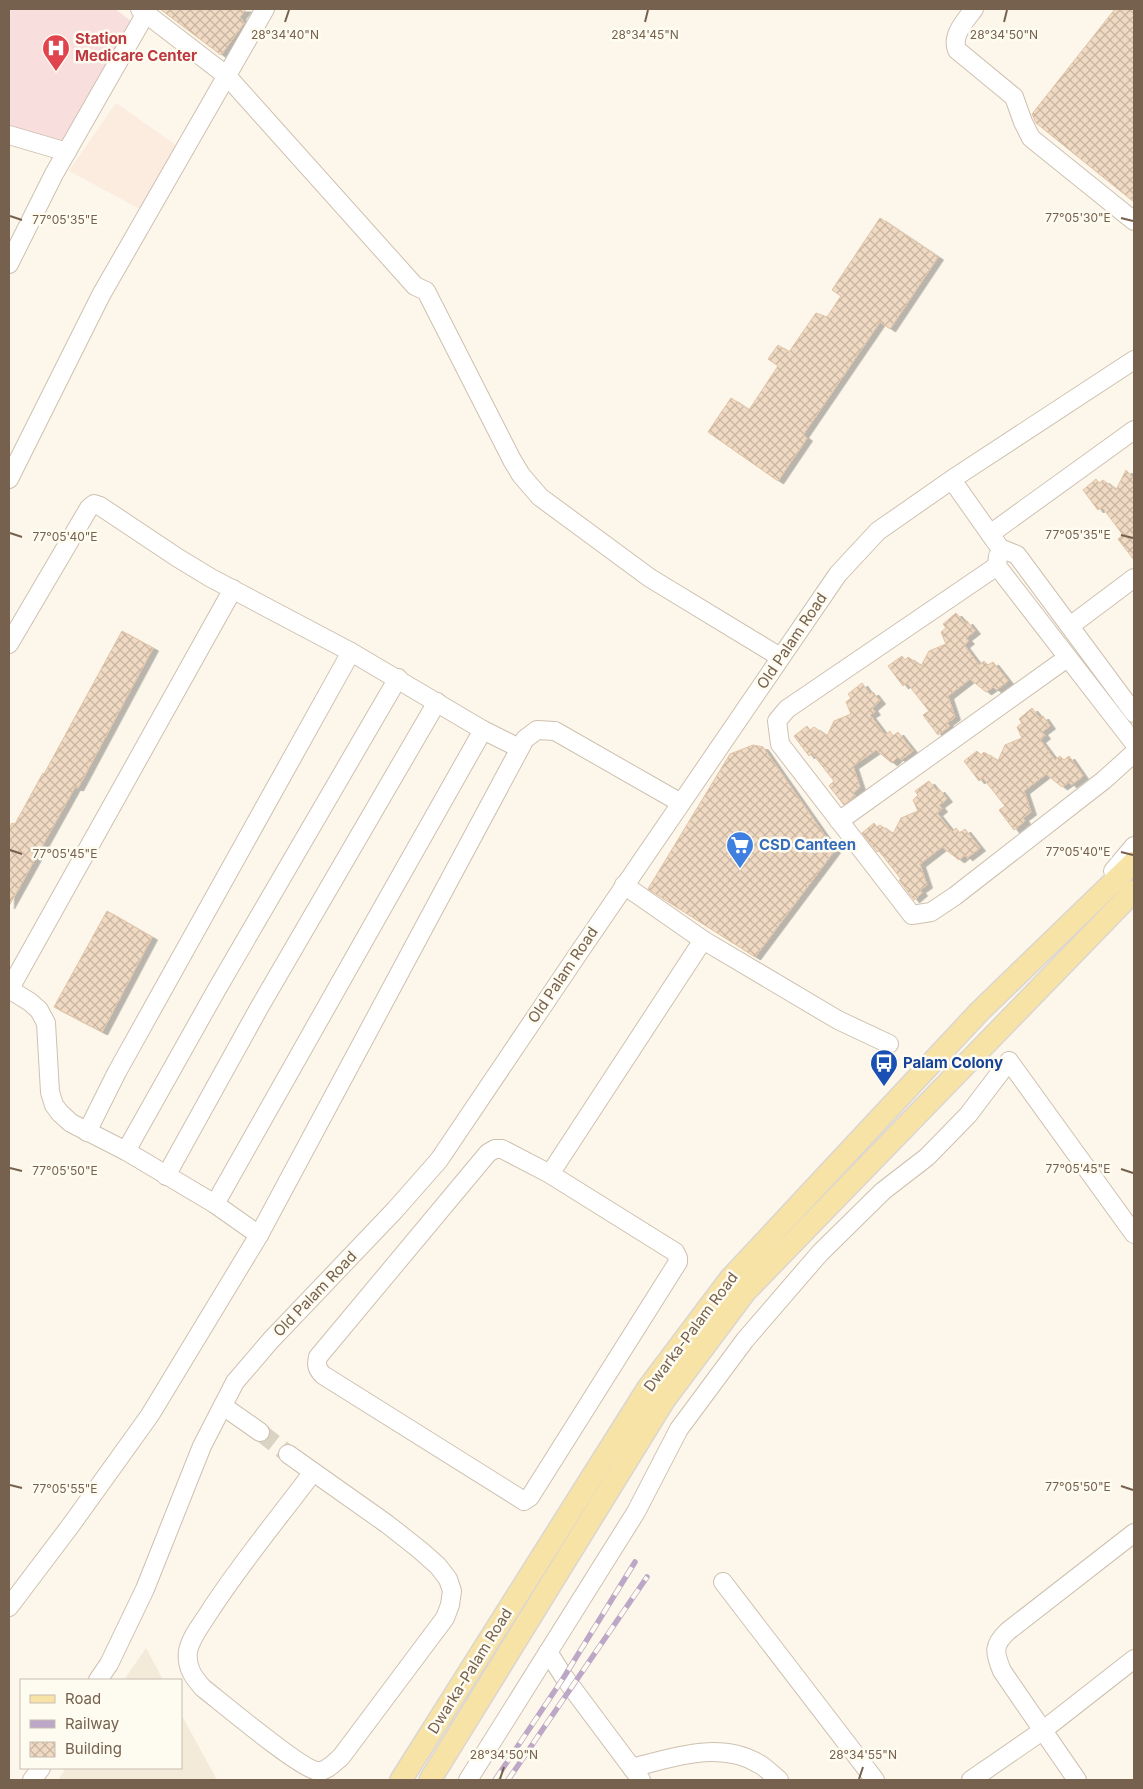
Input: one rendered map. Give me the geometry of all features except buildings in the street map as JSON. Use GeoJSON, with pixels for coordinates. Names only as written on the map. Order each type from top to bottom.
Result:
{"type":"FeatureCollection","features":[{"type":"Feature","properties":{"kind":"main road","name":"Dwarka-Palam Road"},"geometry":{"type":"LineString","coordinates":[[401,1780],[648,1388],[730,1280],[980,1012],[1134,862]]}},
{"type":"Feature","properties":{"kind":"main road","name":"Dwarka-Palam Road"},"geometry":{"type":"LineString","coordinates":[[430,1780],[665,1399],[745,1292],[1074,953],[1131,899]]}},
{"type":"Feature","properties":{"kind":"street"},"geometry":{"type":"LineString","coordinates":[[9,479],[101,295],[265,9]]}},
{"type":"Feature","properties":{"kind":"street"},"geometry":{"type":"LineString","coordinates":[[974,9],[959,31],[954,44],[957,50],[1014,97],[1031,138],[1134,221]]}},
{"type":"Feature","properties":{"kind":"street"},"geometry":{"type":"LineString","coordinates":[[9,264],[67,152],[79,124],[143,11],[227,76],[415,286],[416,298],[501,456],[519,483],[533,499],[560,523],[644,584],[777,661]]}},
{"type":"Feature","properties":{"kind":"street"},"geometry":{"type":"LineString","coordinates":[[9,135],[67,152]]}},
{"type":"Feature","properties":{"kind":"street","name":"Old Palam Road"},"geometry":{"type":"LineString","coordinates":[[99,1679],[109,1664],[145,1589],[202,1446],[235,1382],[271,1340],[395,1210],[439,1160],[624,885],[838,574],[878,532],[952,480],[1134,360]]}},
{"type":"Feature","properties":{"kind":"street"},"geometry":{"type":"LineString","coordinates":[[995,541],[1134,430]]}},
{"type":"Feature","properties":{"kind":"street"},"geometry":{"type":"LineString","coordinates":[[952,480],[995,541],[1017,555],[1134,713]]}},
{"type":"Feature","properties":{"kind":"street"},"geometry":{"type":"LineString","coordinates":[[9,644],[92,504],[100,506],[178,558],[398,678],[483,730],[519,748]]}},
{"type":"Feature","properties":{"kind":"street"},"geometry":{"type":"LineString","coordinates":[[995,541],[997,566],[1134,743]]}},
{"type":"Feature","properties":{"kind":"street"},"geometry":{"type":"LineString","coordinates":[[997,566],[787,709],[777,721],[780,744],[912,915],[931,912],[955,896],[1096,786],[1134,753]]}},
{"type":"Feature","properties":{"kind":"street"},"geometry":{"type":"LineString","coordinates":[[1070,626],[1134,578]]}},
{"type":"Feature","properties":{"kind":"street"},"geometry":{"type":"LineString","coordinates":[[233,589],[9,989],[34,1006],[46,1022],[50,1092],[54,1105],[60,1114],[71,1123],[126,1151],[215,1204],[258,1234]]}},
{"type":"Feature","properties":{"kind":"street"},"geometry":{"type":"LineString","coordinates":[[87,1132],[117,1072],[351,652]]}},
{"type":"Feature","properties":{"kind":"street"},"geometry":{"type":"LineString","coordinates":[[839,821],[1067,658]]}},
{"type":"Feature","properties":{"kind":"street"},"geometry":{"type":"LineString","coordinates":[[126,1151],[217,989],[398,678]]}},
{"type":"Feature","properties":{"kind":"street"},"geometry":{"type":"LineString","coordinates":[[166,1176],[259,1008],[437,702]]}},
{"type":"Feature","properties":{"kind":"street"},"geometry":{"type":"LineString","coordinates":[[9,1607],[150,1415],[258,1234],[519,748],[531,733],[545,729],[555,731],[681,803]]}},
{"type":"Feature","properties":{"kind":"street"},"geometry":{"type":"LineString","coordinates":[[215,1204],[483,730]]}},
{"type":"Feature","properties":{"kind":"street"},"geometry":{"type":"LineString","coordinates":[[1054,940],[1134,846]]}},
{"type":"Feature","properties":{"kind":"street"},"geometry":{"type":"LineString","coordinates":[[624,885],[703,940],[838,1020],[889,1044]]}},
{"type":"Feature","properties":{"kind":"street"},"geometry":{"type":"LineString","coordinates":[[550,1174],[703,940]]}},
{"type":"Feature","properties":{"kind":"street"},"geometry":{"type":"LineString","coordinates":[[468,1780],[636,1512],[679,1429],[745,1340],[820,1253],[883,1191],[927,1157],[968,1115],[1009,1061],[1134,1234]]}},
{"type":"Feature","properties":{"kind":"street"},"geometry":{"type":"LineString","coordinates":[[502,1148],[550,1174],[675,1252],[678,1262],[535,1490],[524,1501],[323,1375],[316,1363],[318,1357],[488,1153],[502,1148]]}},
{"type":"Feature","properties":{"kind":"street"},"geometry":{"type":"LineString","coordinates":[[223,1406],[260,1432]]}},
{"type":"Feature","properties":{"kind":"street"},"geometry":{"type":"LineString","coordinates":[[288,1454],[387,1524],[420,1550],[438,1566],[448,1579],[452,1592],[445,1618],[422,1651],[341,1757],[320,1772],[309,1769],[203,1688],[193,1676],[188,1665],[188,1651],[191,1640],[225,1588],[313,1472]]}},
{"type":"Feature","properties":{"kind":"street"},"geometry":{"type":"LineString","coordinates":[[1077,1780],[1002,1671],[996,1647],[999,1639],[1134,1533]]}},
{"type":"Feature","properties":{"kind":"street"},"geometry":{"type":"LineString","coordinates":[[723,1582],[875,1780]]}},
{"type":"Feature","properties":{"kind":"street"},"geometry":{"type":"LineString","coordinates":[[548,1652],[564,1677],[637,1774],[689,1753],[721,1752],[742,1756],[762,1766],[779,1780]]}},
{"type":"Feature","properties":{"kind":"street"},"geometry":{"type":"LineString","coordinates":[[971,1780],[1042,1731],[1134,1659]]}},
{"type":"Feature","properties":{"kind":"street"},"geometry":{"type":"LineString","coordinates":[[32,1780],[40,1769]]}},
{"type":"Feature","properties":{"kind":"shaded area","name":"Station Medicare Center"},"geometry":{"type":"Polygon","coordinates":[[[9,9],[115,9],[131,21],[66,143],[9,127],[9,9]]]}},
{"type":"Feature","properties":{"kind":"shaded area"},"geometry":{"type":"Polygon","coordinates":[[[116,103],[177,146],[142,210],[69,171],[116,103]]]}},
{"type":"Feature","properties":{"kind":"shaded area"},"geometry":{"type":"Polygon","coordinates":[[[146,1648],[162,1679],[125,1679],[146,1648]]]}},
{"type":"Feature","properties":{"kind":"shaded area"},"geometry":{"type":"Polygon","coordinates":[[[182,1716],[217,1780],[58,1780],[65,1769],[182,1769],[182,1716]]]}},
{"type":"Feature","properties":{"kind":"tunnel"},"geometry":{"type":"LineString","coordinates":[[260,1432],[288,1454]]}},
{"type":"Feature","properties":{"kind":"railway"},"geometry":{"type":"LineString","coordinates":[[495,1780],[564,1677],[635,1562]]}},
{"type":"Feature","properties":{"kind":"railway"},"geometry":{"type":"LineString","coordinates":[[508,1780],[647,1577]]}},
{"type":"Feature","properties":{"kind":"place","name":"Station Medicare Center"},"geometry":{"type":"Point","coordinates":[56,72]}},
{"type":"Feature","properties":{"kind":"place","name":"CSD Canteen"},"geometry":{"type":"Point","coordinates":[740,869]}},
{"type":"Feature","properties":{"kind":"place","name":"Palam Colony"},"geometry":{"type":"Point","coordinates":[884,1087]}}]}
